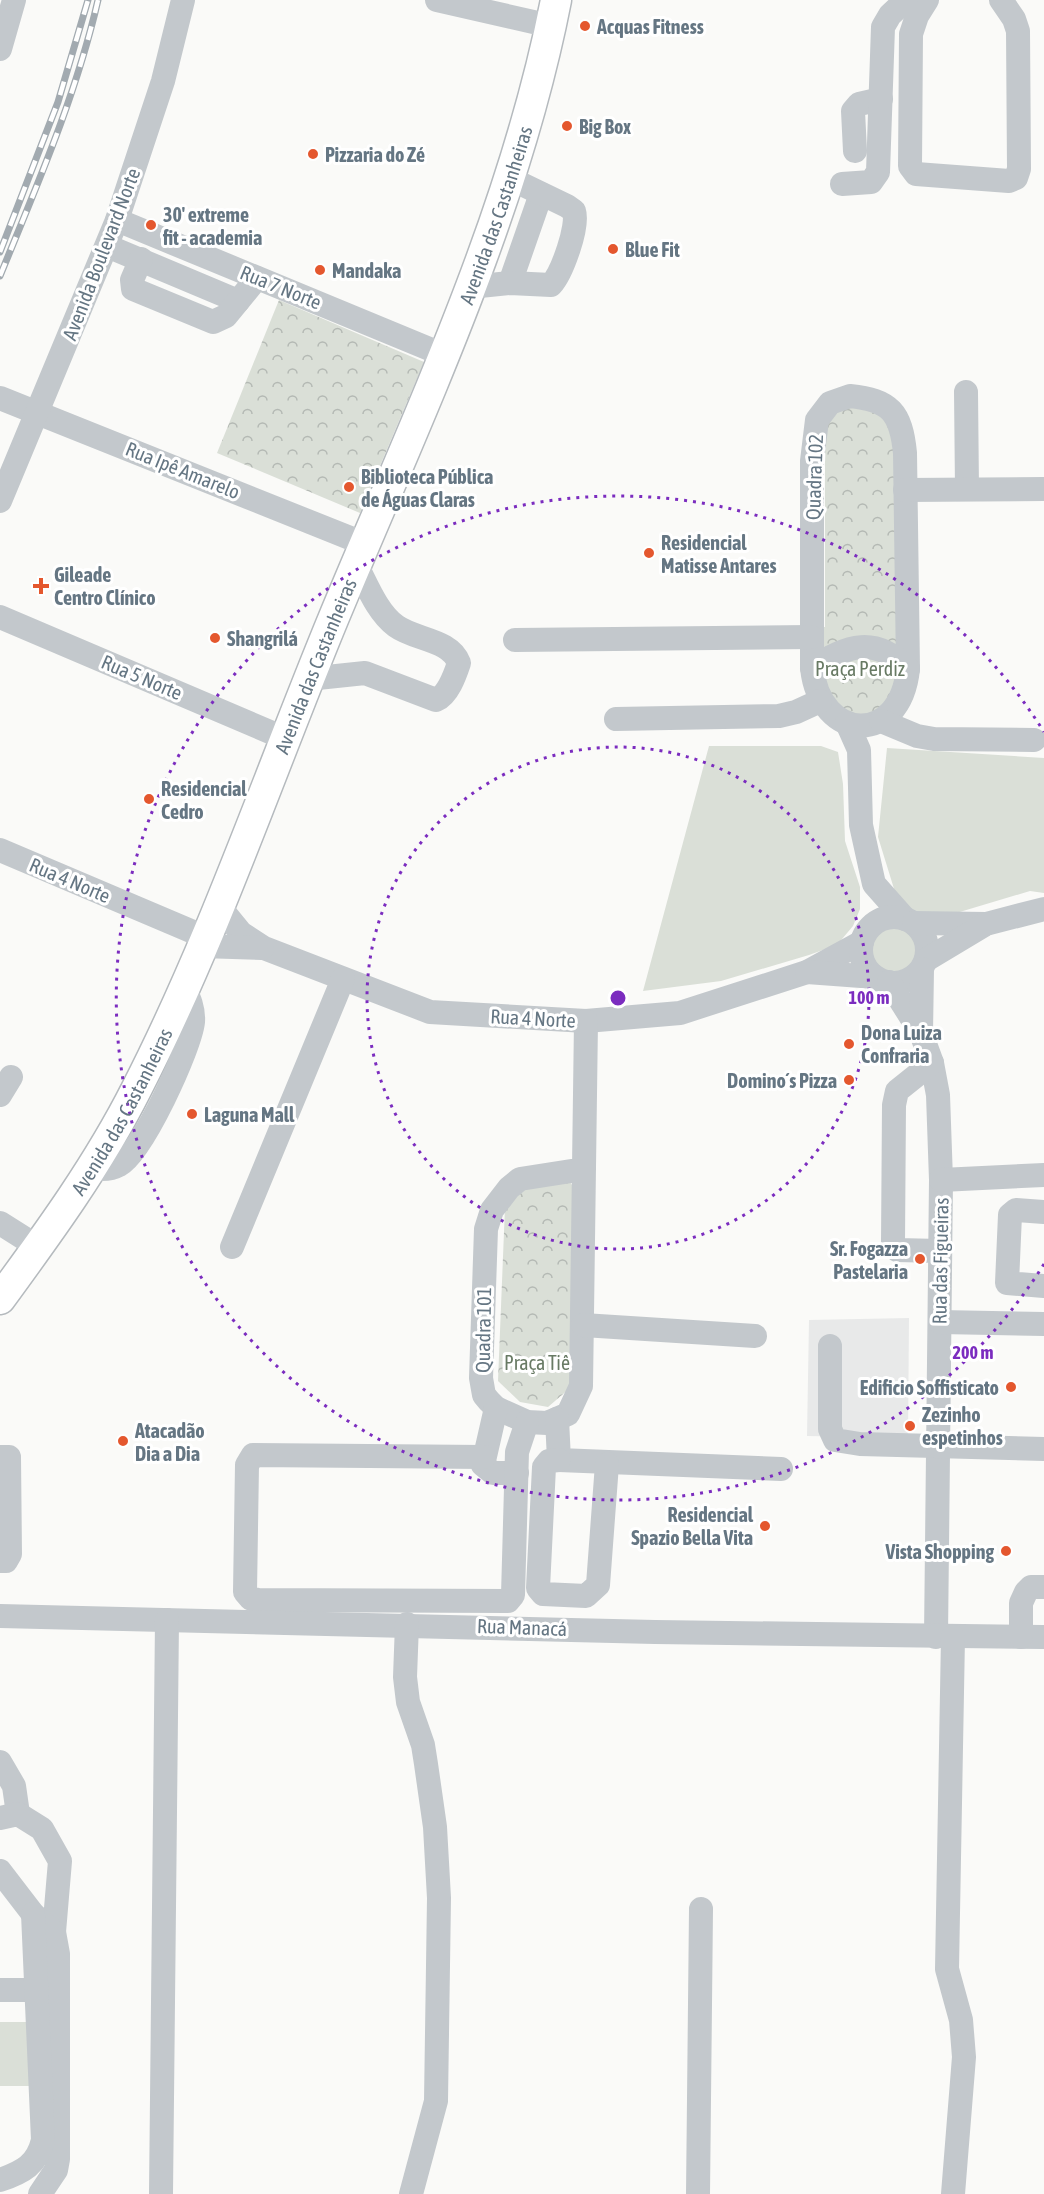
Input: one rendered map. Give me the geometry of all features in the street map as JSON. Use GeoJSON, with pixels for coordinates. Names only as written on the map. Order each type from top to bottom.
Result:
{"type":"FeatureCollection","features":[{"type":"Feature","properties":{"kind":"main road","name":"Avenida das Castanheiras"},"geometry":{"type":"LineString","coordinates":[[0,1299],[92,1168],[136,1090],[219,906],[308,679],[471,287],[509,178],[554,13]]}},
{"type":"Feature","properties":{"kind":"street"},"geometry":{"type":"LineString","coordinates":[[0,49],[14,0]]}},
{"type":"Feature","properties":{"kind":"street","name":"Avenida Boulevard Norte"},"geometry":{"type":"LineString","coordinates":[[0,501],[117,220],[163,81],[183,0]]}},
{"type":"Feature","properties":{"kind":"street"},"geometry":{"type":"LineString","coordinates":[[437,0],[554,13]]}},
{"type":"Feature","properties":{"kind":"street"},"geometry":{"type":"LineString","coordinates":[[842,184],[866,183],[874,179],[880,161],[883,27],[890,15],[906,0]]}},
{"type":"Feature","properties":{"kind":"street"},"geometry":{"type":"LineString","coordinates":[[927,0],[917,16],[911,34],[910,166],[916,174],[923,175],[1013,180],[1018,175],[1019,169],[1018,31],[1014,19],[1001,0]]}},
{"type":"Feature","properties":{"kind":"street"},"geometry":{"type":"LineString","coordinates":[[855,151],[853,111],[860,104],[881,99]]}},
{"type":"Feature","properties":{"kind":"street"},"geometry":{"type":"LineString","coordinates":[[471,287],[510,283],[551,285],[576,226],[574,211],[509,178]]}},
{"type":"Feature","properties":{"kind":"street"},"geometry":{"type":"LineString","coordinates":[[510,283],[541,194]]}},
{"type":"Feature","properties":{"kind":"street","name":"Rua 7 Norte"},"geometry":{"type":"LineString","coordinates":[[117,220],[444,355]]}},
{"type":"Feature","properties":{"kind":"street"},"geometry":{"type":"LineString","coordinates":[[107,246],[238,301]]}},
{"type":"Feature","properties":{"kind":"street"},"geometry":{"type":"LineString","coordinates":[[141,259],[131,286],[138,292],[213,322],[226,316],[257,278]]}},
{"type":"Feature","properties":{"kind":"street"},"geometry":{"type":"LineString","coordinates":[[966,392],[967,489]]}},
{"type":"Feature","properties":{"kind":"street","name":"Quadra 102"},"geometry":{"type":"LineString","coordinates":[[820,701],[814,685],[811,637],[813,454],[817,420],[830,403],[849,396],[874,398],[889,409],[899,421],[903,434],[908,669],[906,690],[892,714],[866,724]]}},
{"type":"Feature","properties":{"kind":"street","name":"Rua Ipê Amarelo"},"geometry":{"type":"LineString","coordinates":[[4,400],[38,412],[361,554]]}},
{"type":"Feature","properties":{"kind":"street"},"geometry":{"type":"LineString","coordinates":[[905,489],[1044,489]]}},
{"type":"Feature","properties":{"kind":"street"},"geometry":{"type":"LineString","coordinates":[[308,679],[364,673],[436,700],[444,694],[457,671],[459,663],[451,650],[397,627],[385,615],[361,554]]}},
{"type":"Feature","properties":{"kind":"street","name":"Rua 5 Norte"},"geometry":{"type":"LineString","coordinates":[[0,617],[284,738]]}},
{"type":"Feature","properties":{"kind":"street"},"geometry":{"type":"LineString","coordinates":[[515,640],[811,637]]}},
{"type":"Feature","properties":{"kind":"street"},"geometry":{"type":"LineString","coordinates":[[812,668],[836,652],[859,646],[880,648],[896,657],[908,669]]}},
{"type":"Feature","properties":{"kind":"street"},"geometry":{"type":"LineString","coordinates":[[901,700],[907,731]]}},
{"type":"Feature","properties":{"kind":"street"},"geometry":{"type":"LineString","coordinates":[[616,719],[779,716],[796,712],[820,701],[832,716],[907,731],[934,739],[1034,740]]}},
{"type":"Feature","properties":{"kind":"street"},"geometry":{"type":"LineString","coordinates":[[866,724],[859,750],[861,825],[874,884],[862,959],[882,980],[906,982],[924,964],[986,924]]}},
{"type":"Feature","properties":{"kind":"street","name":"Rua 4 Norte"},"geometry":{"type":"LineString","coordinates":[[0,850],[203,942],[264,948]]}},
{"type":"Feature","properties":{"kind":"street"},"geometry":{"type":"LineString","coordinates":[[874,884],[926,940],[924,964]]}},
{"type":"Feature","properties":{"kind":"street","name":"Rua 4 Norte"},"geometry":{"type":"LineString","coordinates":[[219,906],[241,933],[264,948],[430,1012],[586,1021],[680,1013],[807,972],[865,936]]}},
{"type":"Feature","properties":{"kind":"street"},"geometry":{"type":"LineString","coordinates":[[865,936],[886,918],[986,924],[1044,909]]}},
{"type":"Feature","properties":{"kind":"street","name":"Rua das Figueiras"},"geometry":{"type":"LineString","coordinates":[[921,1033],[924,964]]}},
{"type":"Feature","properties":{"kind":"street","name":"Rua 4 Norte"},"geometry":{"type":"LineString","coordinates":[[807,972],[882,980]]}},
{"type":"Feature","properties":{"kind":"street"},"geometry":{"type":"LineString","coordinates":[[232,1246],[343,979]]}},
{"type":"Feature","properties":{"kind":"street","name":"Rua das Figueiras"},"geometry":{"type":"LineString","coordinates":[[882,980],[921,1033],[932,1063],[938,1095],[941,1180],[938,1446],[945,1637],[947,1969],[961,2020],[963,2057],[953,2194]]}},
{"type":"Feature","properties":{"kind":"street"},"geometry":{"type":"LineString","coordinates":[[517,1473],[487,1470],[483,1465],[496,1408],[527,1422],[538,1424],[568,1414],[581,1386],[586,1021]]}},
{"type":"Feature","properties":{"kind":"street"},"geometry":{"type":"LineString","coordinates":[[932,1063],[897,1091],[894,1106],[893,1242],[897,1250],[940,1251]]}},
{"type":"Feature","properties":{"kind":"street","name":"Quadra 101"},"geometry":{"type":"LineString","coordinates":[[496,1408],[484,1395],[481,1378],[486,1229],[492,1210],[509,1188],[520,1179],[584,1170]]}},
{"type":"Feature","properties":{"kind":"street"},"geometry":{"type":"LineString","coordinates":[[941,1180],[1044,1175]]}},
{"type":"Feature","properties":{"kind":"street"},"geometry":{"type":"LineString","coordinates":[[1044,1212],[1016,1210],[1010,1215],[1007,1282],[1044,1286]]}},
{"type":"Feature","properties":{"kind":"street"},"geometry":{"type":"LineString","coordinates":[[0,1223],[38,1247]]}},
{"type":"Feature","properties":{"kind":"street"},"geometry":{"type":"LineString","coordinates":[[940,1322],[1044,1324]]}},
{"type":"Feature","properties":{"kind":"street"},"geometry":{"type":"LineString","coordinates":[[583,1326],[755,1336]]}},
{"type":"Feature","properties":{"kind":"street"},"geometry":{"type":"LineString","coordinates":[[830,1346],[830,1429],[835,1440],[860,1444],[1044,1449]]}},
{"type":"Feature","properties":{"kind":"street"},"geometry":{"type":"LineString","coordinates":[[557,1419],[560,1460]]}},
{"type":"Feature","properties":{"kind":"street"},"geometry":{"type":"LineString","coordinates":[[484,1457],[253,1455],[247,1465],[244,1592],[251,1599],[258,1600],[506,1603],[513,1595],[517,1452],[527,1422]]}},
{"type":"Feature","properties":{"kind":"street"},"geometry":{"type":"LineString","coordinates":[[0,1457],[9,1457],[10,1554],[6,1560],[0,1561]]}},
{"type":"Feature","properties":{"kind":"street"},"geometry":{"type":"LineString","coordinates":[[607,1464],[598,1586],[586,1596],[543,1594],[538,1588],[544,1467],[549,1461],[781,1469]]}},
{"type":"Feature","properties":{"kind":"street"},"geometry":{"type":"LineString","coordinates":[[1032,1637],[1023,1598],[1031,1587],[1044,1587]]}},
{"type":"Feature","properties":{"kind":"street","name":"Rua Manacá"},"geometry":{"type":"LineString","coordinates":[[0,1616],[1032,1637]]}},
{"type":"Feature","properties":{"kind":"street"},"geometry":{"type":"LineString","coordinates":[[162,2194],[167,1620]]}},
{"type":"Feature","properties":{"kind":"street"},"geometry":{"type":"LineString","coordinates":[[407,1624],[405,1677],[408,1702],[423,1745],[435,1827],[439,1889],[436,2101],[411,2194]]}},
{"type":"Feature","properties":{"kind":"street"},"geometry":{"type":"LineString","coordinates":[[0,1762],[14,1786],[9,1816],[42,1829],[60,1861],[54,1932],[58,1954],[58,2159],[56,2170],[40,2194]]}},
{"type":"Feature","properties":{"kind":"street"},"geometry":{"type":"LineString","coordinates":[[0,1871],[33,1914],[54,1932]]}},
{"type":"Feature","properties":{"kind":"street"},"geometry":{"type":"LineString","coordinates":[[699,2194],[701,1909]]}},
{"type":"Feature","properties":{"kind":"street"},"geometry":{"type":"LineString","coordinates":[[0,2180],[29,2168],[36,2159],[43,2140],[33,1914]]}},
{"type":"Feature","properties":{"kind":"street"},"geometry":{"type":"LineString","coordinates":[[0,1990],[36,1990]]}},
{"type":"Feature","properties":{"kind":"shaded area"},"geometry":{"type":"Polygon","coordinates":[[[909,1318],[908,1438],[807,1436],[809,1320],[909,1318]]]}},
{"type":"Feature","properties":{"kind":"green space"},"geometry":{"type":"Polygon","coordinates":[[[279,300],[424,362],[360,513],[217,453],[279,300]]]}},
{"type":"Feature","properties":{"kind":"green space","name":"Praça Perdiz"},"geometry":{"type":"Polygon","coordinates":[[[850,396],[899,421],[907,626],[892,714],[833,716],[812,627],[825,627],[825,462],[812,461],[817,420],[850,396]]]}},
{"type":"Feature","properties":{"kind":"green space"},"geometry":{"type":"Polygon","coordinates":[[[709,746],[821,746],[838,752],[843,784],[845,841],[860,887],[860,909],[853,926],[837,945],[721,981],[643,991],[709,746]]]}},
{"type":"Feature","properties":{"kind":"green space"},"geometry":{"type":"Polygon","coordinates":[[[887,748],[1044,758],[1044,893],[1030,891],[943,917],[912,911],[895,892],[878,837],[887,748]]]}},
{"type":"Feature","properties":{"kind":"green space"},"geometry":{"type":"Polygon","coordinates":[[[894,918],[906,920],[917,927],[924,938],[926,950],[924,962],[917,973],[906,980],[894,982],[882,980],[871,973],[864,962],[862,950],[864,938],[871,927],[882,920],[894,918]]]}},
{"type":"Feature","properties":{"kind":"green space","name":"Praça Tiê"},"geometry":{"type":"Polygon","coordinates":[[[569,1180],[579,1197],[576,1383],[548,1407],[520,1402],[498,1381],[505,1207],[526,1183],[569,1180]]]}},
{"type":"Feature","properties":{"kind":"green space"},"geometry":{"type":"Polygon","coordinates":[[[0,2022],[34,2022],[35,2086],[0,2086],[0,2022]]]}},
{"type":"Feature","properties":{"kind":"railway"},"geometry":{"type":"LineString","coordinates":[[0,252],[58,102],[88,0]]}},
{"type":"Feature","properties":{"kind":"railway"},"geometry":{"type":"LineString","coordinates":[[0,276],[67,106],[98,0]]}},
{"type":"Feature","properties":{"kind":"place","name":"Acquas Fitness"},"geometry":{"type":"Point","coordinates":[585,26]}},
{"type":"Feature","properties":{"kind":"place","name":"Big Box"},"geometry":{"type":"Point","coordinates":[567,126]}},
{"type":"Feature","properties":{"kind":"place","name":"Pizzaria do Zé"},"geometry":{"type":"Point","coordinates":[313,154]}},
{"type":"Feature","properties":{"kind":"place","name":"30' extreme fit - academia"},"geometry":{"type":"Point","coordinates":[151,225]}},
{"type":"Feature","properties":{"kind":"place","name":"Blue Fit"},"geometry":{"type":"Point","coordinates":[613,249]}},
{"type":"Feature","properties":{"kind":"place","name":"Mandaka"},"geometry":{"type":"Point","coordinates":[320,270]}},
{"type":"Feature","properties":{"kind":"place","name":"Biblioteca Pública de Águas Claras"},"geometry":{"type":"Point","coordinates":[349,487]}},
{"type":"Feature","properties":{"kind":"place","name":"Residencial Matisse Antares"},"geometry":{"type":"Point","coordinates":[649,553]}},
{"type":"Feature","properties":{"kind":"place","name":"Gileade Centro Clínico"},"geometry":{"type":"Point","coordinates":[41,586]}},
{"type":"Feature","properties":{"kind":"place","name":"Shangrilá"},"geometry":{"type":"Point","coordinates":[215,638]}},
{"type":"Feature","properties":{"kind":"place","name":"Residencial Cedro"},"geometry":{"type":"Point","coordinates":[149,799]}},
{"type":"Feature","properties":{"kind":"place","name":"Dona Luiza Confraria"},"geometry":{"type":"Point","coordinates":[849,1044]}},
{"type":"Feature","properties":{"kind":"place","name":"Domino´s Pizza"},"geometry":{"type":"Point","coordinates":[849,1080]}},
{"type":"Feature","properties":{"kind":"place","name":"Laguna Mall"},"geometry":{"type":"Point","coordinates":[192,1114]}},
{"type":"Feature","properties":{"kind":"place","name":"Sr. Fogazza Pastelaria"},"geometry":{"type":"Point","coordinates":[920,1259]}},
{"type":"Feature","properties":{"kind":"place","name":"Edificio Soffisticato"},"geometry":{"type":"Point","coordinates":[1011,1387]}},
{"type":"Feature","properties":{"kind":"place","name":"Zezinho espetinhos"},"geometry":{"type":"Point","coordinates":[910,1426]}},
{"type":"Feature","properties":{"kind":"place","name":"Atacadão Dia a Dia"},"geometry":{"type":"Point","coordinates":[123,1441]}},
{"type":"Feature","properties":{"kind":"place","name":"Residencial Spazio Bella Vita"},"geometry":{"type":"Point","coordinates":[765,1526]}},
{"type":"Feature","properties":{"kind":"place","name":"Vista Shopping"},"geometry":{"type":"Point","coordinates":[1006,1551]}}]}
